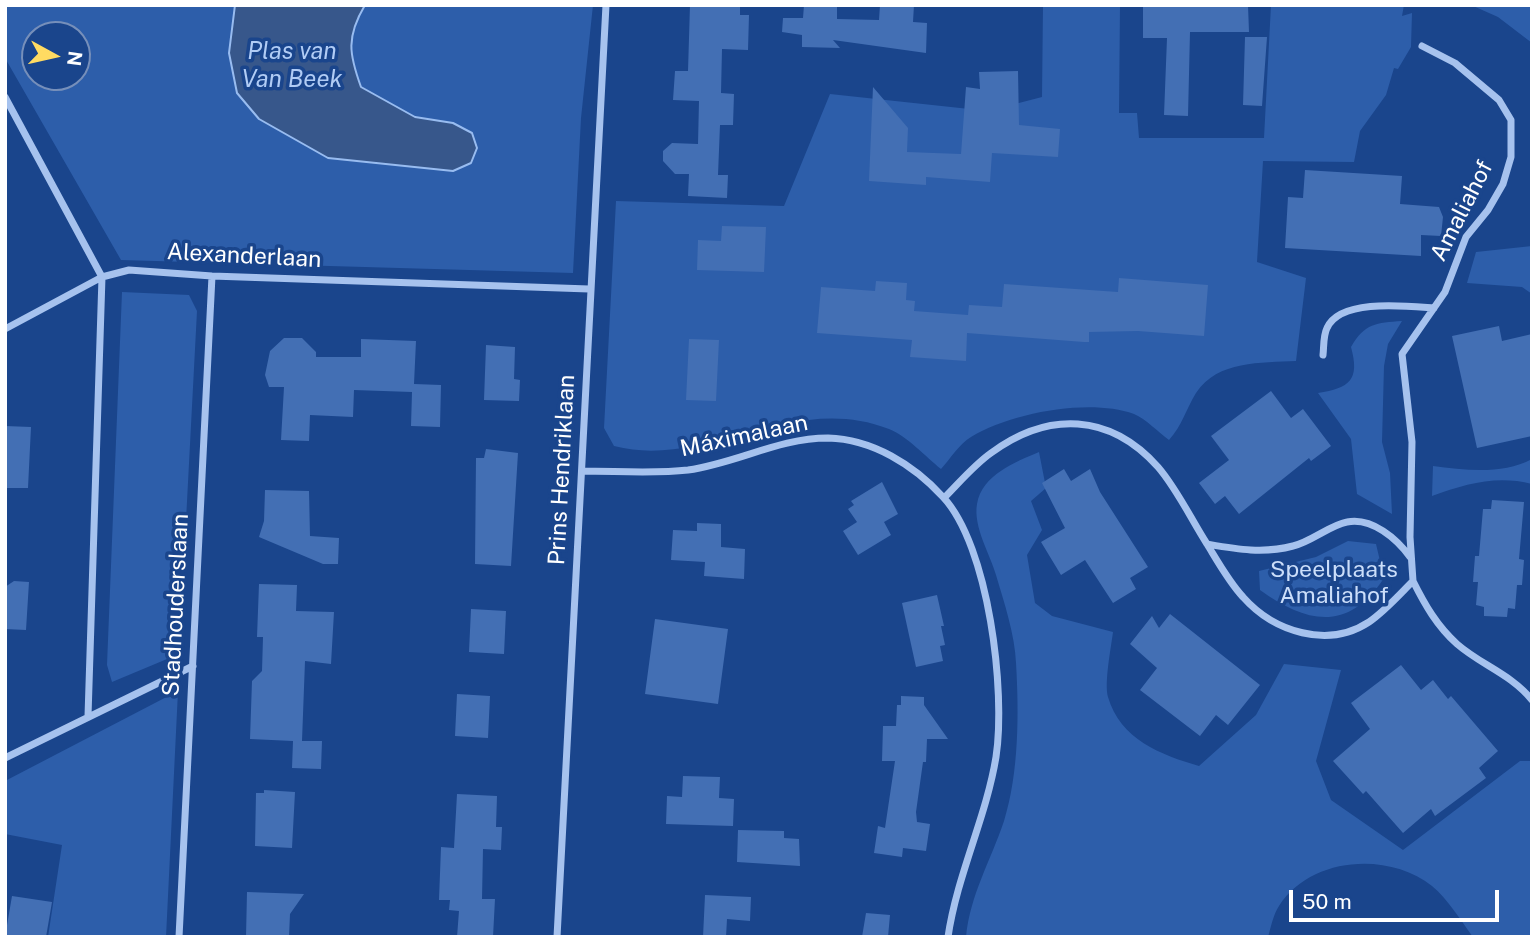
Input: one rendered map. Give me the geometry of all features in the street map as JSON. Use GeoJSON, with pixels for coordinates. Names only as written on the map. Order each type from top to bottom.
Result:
{"type":"FeatureCollection","features":[{"type":"Feature","properties":{"kind":"street","name":"Prins Hendriklaan"},"geometry":{"type":"LineString","coordinates":[[557,937],[606,5]]}},
{"type":"Feature","properties":{"kind":"street","name":"Amaliahof"},"geometry":{"type":"LineString","coordinates":[[1422,46],[1455,63],[1499,100],[1511,120],[1511,157],[1503,184],[1489,210],[1466,237],[1445,292],[1402,354],[1412,442],[1413,582],[1430,615],[1458,645],[1521,686],[1532,700]]}},
{"type":"Feature","properties":{"kind":"street"},"geometry":{"type":"LineString","coordinates":[[5,97],[102,277],[88,716]]}},
{"type":"Feature","properties":{"kind":"street","name":"Alexanderlaan"},"geometry":{"type":"LineString","coordinates":[[5,329],[102,277],[129,270],[212,276],[589,289]]}},
{"type":"Feature","properties":{"kind":"street","name":"Stadhouderslaan"},"geometry":{"type":"LineString","coordinates":[[179,937],[212,276]]}},
{"type":"Feature","properties":{"kind":"street"},"geometry":{"type":"LineString","coordinates":[[1322,355],[1326,329],[1336,316],[1363,307],[1434,308]]}},
{"type":"Feature","properties":{"kind":"street"},"geometry":{"type":"LineString","coordinates":[[944,498],[989,454],[1017,436],[1046,425],[1068,423],[1096,426],[1134,444],[1159,469],[1244,598],[1278,626],[1301,634],[1325,635],[1369,622],[1413,582]]}},
{"type":"Feature","properties":{"kind":"street","name":"Máximalaan"},"geometry":{"type":"LineString","coordinates":[[582,471],[687,470],[731,461],[784,442],[829,438],[880,449],[944,498],[969,540],[979,572],[995,650],[999,702],[996,757],[964,864],[948,937]]}},
{"type":"Feature","properties":{"kind":"street"},"geometry":{"type":"LineString","coordinates":[[1207,544],[1251,552],[1292,547],[1318,538],[1347,522],[1367,523],[1398,540],[1411,560]]}},
{"type":"Feature","properties":{"kind":"street"},"geometry":{"type":"LineString","coordinates":[[5,758],[192,666]]}},
{"type":"Feature","properties":{"kind":"green space"},"geometry":{"type":"Polygon","coordinates":[[[5,5],[235,5],[229,53],[237,93],[259,119],[328,158],[386,163],[453,123],[415,117],[361,87],[351,46],[355,27],[365,5],[593,5],[581,118],[573,273],[121,260],[24,91],[91,91],[91,21],[21,21],[21,86],[5,58],[5,5]]]}},
{"type":"Feature","properties":{"kind":"green space"},"geometry":{"type":"Polygon","coordinates":[[[1043,5],[1120,5],[1119,113],[1137,113],[1139,138],[1264,138],[1271,5],[1404,5],[1402,16],[1412,13],[1411,47],[1398,69],[1394,68],[1386,95],[1360,131],[1354,162],[1263,161],[1257,262],[1306,278],[1296,361],[1241,365],[1216,374],[1196,393],[1169,440],[1138,416],[1116,409],[1095,407],[1051,410],[1007,421],[971,437],[941,469],[896,432],[853,420],[818,419],[783,424],[682,448],[648,451],[614,446],[604,428],[616,201],[784,206],[830,94],[988,111],[1042,97],[1043,5]]]}},
{"type":"Feature","properties":{"kind":"green space"},"geometry":{"type":"Polygon","coordinates":[[[1471,5],[1532,5],[1532,43],[1498,17],[1471,5]]]}},
{"type":"Feature","properties":{"kind":"green space"},"geometry":{"type":"Polygon","coordinates":[[[1532,246],[1532,294],[1522,287],[1467,283],[1476,252],[1532,246]]]}},
{"type":"Feature","properties":{"kind":"green space"},"geometry":{"type":"Polygon","coordinates":[[[122,292],[189,295],[197,311],[179,654],[112,682],[107,665],[122,292]]]}},
{"type":"Feature","properties":{"kind":"green space"},"geometry":{"type":"Polygon","coordinates":[[[1402,321],[1388,344],[1384,366],[1382,442],[1390,473],[1392,514],[1357,494],[1351,439],[1318,393],[1338,388],[1350,380],[1354,367],[1351,347],[1361,333],[1378,324],[1402,321]]]}},
{"type":"Feature","properties":{"kind":"green space"},"geometry":{"type":"Polygon","coordinates":[[[1039,452],[1046,488],[1031,501],[1042,530],[1027,555],[1035,603],[1052,616],[1113,632],[1107,674],[1108,697],[1114,712],[1132,734],[1157,750],[1199,766],[1256,715],[1284,664],[1341,670],[1316,761],[1331,800],[1403,850],[1520,761],[1532,761],[1532,937],[1473,937],[1438,891],[1414,875],[1394,867],[1351,864],[1310,877],[1293,890],[1279,906],[1268,937],[966,937],[976,892],[1009,802],[1017,722],[1014,641],[996,575],[977,522],[977,504],[985,485],[992,477],[1010,465],[1039,452]]]}},
{"type":"Feature","properties":{"kind":"green space"},"geometry":{"type":"Polygon","coordinates":[[[1532,459],[1532,484],[1506,480],[1481,482],[1432,496],[1433,466],[1470,470],[1496,469],[1532,459]]]}},
{"type":"Feature","properties":{"kind":"green space","name":"Speelplaats Amaliahof"},"geometry":{"type":"Polygon","coordinates":[[[1348,541],[1376,544],[1384,578],[1371,595],[1356,607],[1342,614],[1326,617],[1311,615],[1294,610],[1260,590],[1259,571],[1316,557],[1348,541]]]}},
{"type":"Feature","properties":{"kind":"green space"},"geometry":{"type":"Polygon","coordinates":[[[178,691],[166,937],[48,937],[62,845],[5,834],[5,781],[178,691]]]}},
{"type":"Feature","properties":{"kind":"water","name":"Plas van Van Beek"},"geometry":{"type":"Polygon","coordinates":[[[235,5],[365,5],[355,27],[351,46],[361,87],[415,117],[453,123],[472,133],[477,148],[471,163],[453,171],[328,158],[259,119],[237,93],[229,53],[235,5]]]}},
{"type":"Feature","properties":{"kind":"building"},"geometry":{"type":"Polygon","coordinates":[[[690,5],[740,5],[740,15],[749,15],[748,50],[722,49],[721,93],[734,94],[733,125],[720,125],[718,175],[728,175],[727,198],[688,196],[689,174],[675,174],[663,161],[663,151],[672,143],[698,144],[699,101],[673,100],[675,71],[688,71],[690,5]]]}},
{"type":"Feature","properties":{"kind":"building"},"geometry":{"type":"Polygon","coordinates":[[[804,5],[837,5],[837,19],[879,20],[880,5],[914,5],[913,22],[927,23],[926,53],[833,40],[840,48],[802,47],[802,35],[782,32],[783,18],[803,18],[804,5]]]}},
{"type":"Feature","properties":{"kind":"building"},"geometry":{"type":"Polygon","coordinates":[[[1143,5],[1248,5],[1249,32],[1190,32],[1188,116],[1164,115],[1167,38],[1143,38],[1143,5]]]}},
{"type":"Feature","properties":{"kind":"building"},"geometry":{"type":"Polygon","coordinates":[[[1245,37],[1267,37],[1262,106],[1243,105],[1245,37]]]}},
{"type":"Feature","properties":{"kind":"building"},"geometry":{"type":"Polygon","coordinates":[[[1018,71],[1019,125],[1060,129],[1058,157],[992,153],[990,182],[926,177],[926,185],[869,181],[873,87],[908,128],[907,152],[961,154],[966,87],[980,89],[979,72],[1018,71]]]}},
{"type":"Feature","properties":{"kind":"building"},"geometry":{"type":"Polygon","coordinates":[[[1305,170],[1402,176],[1400,204],[1439,207],[1443,217],[1441,236],[1421,235],[1421,256],[1285,248],[1288,197],[1303,198],[1305,170]]]}},
{"type":"Feature","properties":{"kind":"building"},"geometry":{"type":"Polygon","coordinates":[[[722,226],[766,227],[764,272],[697,270],[698,240],[721,241],[722,226]]]}},
{"type":"Feature","properties":{"kind":"building"},"geometry":{"type":"Polygon","coordinates":[[[1119,278],[1208,285],[1204,336],[1138,331],[1089,332],[1089,342],[1084,342],[967,333],[966,361],[910,357],[912,340],[817,333],[821,287],[875,291],[876,281],[907,283],[906,300],[915,301],[914,311],[968,315],[969,305],[1002,307],[1004,284],[1118,292],[1119,278]]]}},
{"type":"Feature","properties":{"kind":"building"},"geometry":{"type":"Polygon","coordinates":[[[1499,326],[1502,341],[1532,334],[1532,436],[1477,448],[1452,336],[1499,326]]]}},
{"type":"Feature","properties":{"kind":"building"},"geometry":{"type":"Polygon","coordinates":[[[284,338],[302,338],[316,352],[316,357],[361,357],[361,339],[416,341],[414,384],[441,385],[440,427],[411,426],[412,392],[354,390],[353,417],[310,415],[309,441],[281,440],[284,387],[269,387],[265,375],[270,351],[284,338]]]}},
{"type":"Feature","properties":{"kind":"building"},"geometry":{"type":"Polygon","coordinates":[[[689,339],[719,340],[716,401],[686,400],[689,339]]]}},
{"type":"Feature","properties":{"kind":"building"},"geometry":{"type":"Polygon","coordinates":[[[486,345],[515,347],[514,379],[520,380],[519,401],[484,400],[486,345]]]}},
{"type":"Feature","properties":{"kind":"building"},"geometry":{"type":"Polygon","coordinates":[[[1271,391],[1291,418],[1303,409],[1331,446],[1311,461],[1309,458],[1239,514],[1225,496],[1215,504],[1199,483],[1229,460],[1211,436],[1271,391]]]}},
{"type":"Feature","properties":{"kind":"building"},"geometry":{"type":"Polygon","coordinates":[[[5,426],[31,427],[28,488],[5,488],[5,426]]]}},
{"type":"Feature","properties":{"kind":"building"},"geometry":{"type":"Polygon","coordinates":[[[486,449],[518,453],[511,566],[475,564],[476,458],[484,458],[486,449]]]}},
{"type":"Feature","properties":{"kind":"building"},"geometry":{"type":"Polygon","coordinates":[[[1064,469],[1071,481],[1090,469],[1100,492],[1148,567],[1130,578],[1136,589],[1113,603],[1085,560],[1061,575],[1041,542],[1065,528],[1042,483],[1064,469]]]}},
{"type":"Feature","properties":{"kind":"building"},"geometry":{"type":"Polygon","coordinates":[[[882,482],[898,514],[884,522],[891,535],[858,555],[843,531],[857,522],[848,509],[854,505],[851,501],[882,482]]]}},
{"type":"Feature","properties":{"kind":"building"},"geometry":{"type":"Polygon","coordinates":[[[265,490],[309,491],[310,536],[339,538],[338,564],[323,564],[259,537],[264,521],[265,490]]]}},
{"type":"Feature","properties":{"kind":"building"},"geometry":{"type":"Polygon","coordinates":[[[1492,500],[1524,502],[1519,559],[1524,560],[1522,585],[1517,585],[1515,609],[1508,608],[1507,617],[1484,616],[1484,607],[1476,605],[1478,582],[1473,582],[1475,556],[1479,556],[1483,509],[1491,509],[1492,500]]]}},
{"type":"Feature","properties":{"kind":"building"},"geometry":{"type":"Polygon","coordinates":[[[697,523],[721,524],[721,547],[745,549],[744,579],[704,576],[705,562],[671,560],[673,530],[697,531],[697,523]]]}},
{"type":"Feature","properties":{"kind":"building"},"geometry":{"type":"Polygon","coordinates":[[[14,581],[29,582],[26,630],[5,629],[5,587],[14,581]]]}},
{"type":"Feature","properties":{"kind":"building"},"geometry":{"type":"Polygon","coordinates":[[[259,584],[297,585],[296,611],[334,612],[331,664],[305,661],[302,741],[322,741],[321,769],[292,768],[293,741],[250,739],[252,681],[262,671],[263,637],[257,637],[259,584]]]}},
{"type":"Feature","properties":{"kind":"building"},"geometry":{"type":"Polygon","coordinates":[[[937,595],[944,626],[941,626],[945,645],[940,646],[943,661],[916,667],[902,603],[937,595]]]}},
{"type":"Feature","properties":{"kind":"building"},"geometry":{"type":"Polygon","coordinates":[[[471,609],[506,611],[504,654],[469,652],[471,609]]]}},
{"type":"Feature","properties":{"kind":"building"},"geometry":{"type":"Polygon","coordinates":[[[1170,614],[1260,685],[1228,725],[1216,715],[1200,736],[1140,690],[1157,668],[1130,644],[1152,616],[1159,628],[1170,614]]]}},
{"type":"Feature","properties":{"kind":"building"},"geometry":{"type":"Polygon","coordinates":[[[655,619],[728,629],[718,704],[645,694],[655,619]]]}},
{"type":"Feature","properties":{"kind":"building"},"geometry":{"type":"Polygon","coordinates":[[[1401,665],[1421,690],[1433,680],[1448,699],[1451,696],[1498,751],[1479,768],[1486,778],[1435,816],[1431,809],[1403,833],[1366,791],[1363,794],[1333,761],[1370,729],[1351,703],[1401,665]]]}},
{"type":"Feature","properties":{"kind":"building"},"geometry":{"type":"Polygon","coordinates":[[[457,694],[490,696],[488,738],[455,736],[457,694]]]}},
{"type":"Feature","properties":{"kind":"building"},"geometry":{"type":"Polygon","coordinates":[[[901,696],[924,697],[924,705],[948,739],[927,739],[926,762],[923,762],[916,812],[917,822],[930,824],[926,851],[903,848],[902,857],[874,853],[878,826],[885,828],[895,761],[882,761],[883,726],[896,726],[897,705],[901,705],[901,696]]]}},
{"type":"Feature","properties":{"kind":"building"},"geometry":{"type":"Polygon","coordinates":[[[683,776],[720,777],[719,798],[734,799],[733,826],[666,824],[667,796],[682,797],[683,776]]]}},
{"type":"Feature","properties":{"kind":"building"},"geometry":{"type":"Polygon","coordinates":[[[264,790],[295,792],[292,848],[255,846],[256,793],[264,793],[264,790]]]}},
{"type":"Feature","properties":{"kind":"building"},"geometry":{"type":"Polygon","coordinates":[[[457,794],[497,796],[496,827],[502,827],[501,850],[483,849],[482,899],[495,899],[493,937],[457,937],[459,911],[449,910],[450,900],[439,900],[441,847],[454,848],[457,794]]]}},
{"type":"Feature","properties":{"kind":"building"},"geometry":{"type":"Polygon","coordinates":[[[738,830],[784,831],[784,838],[799,839],[800,866],[737,862],[738,830]]]}},
{"type":"Feature","properties":{"kind":"building"},"geometry":{"type":"Polygon","coordinates":[[[247,892],[304,894],[290,914],[289,937],[246,937],[247,892]]]}},
{"type":"Feature","properties":{"kind":"building"},"geometry":{"type":"Polygon","coordinates":[[[705,895],[751,897],[750,921],[727,919],[726,937],[703,937],[705,895]]]}},
{"type":"Feature","properties":{"kind":"building"},"geometry":{"type":"Polygon","coordinates":[[[12,896],[52,902],[46,937],[5,937],[12,896]]]}},
{"type":"Feature","properties":{"kind":"building"},"geometry":{"type":"Polygon","coordinates":[[[866,913],[890,915],[888,937],[862,937],[866,913]]]}}]}
